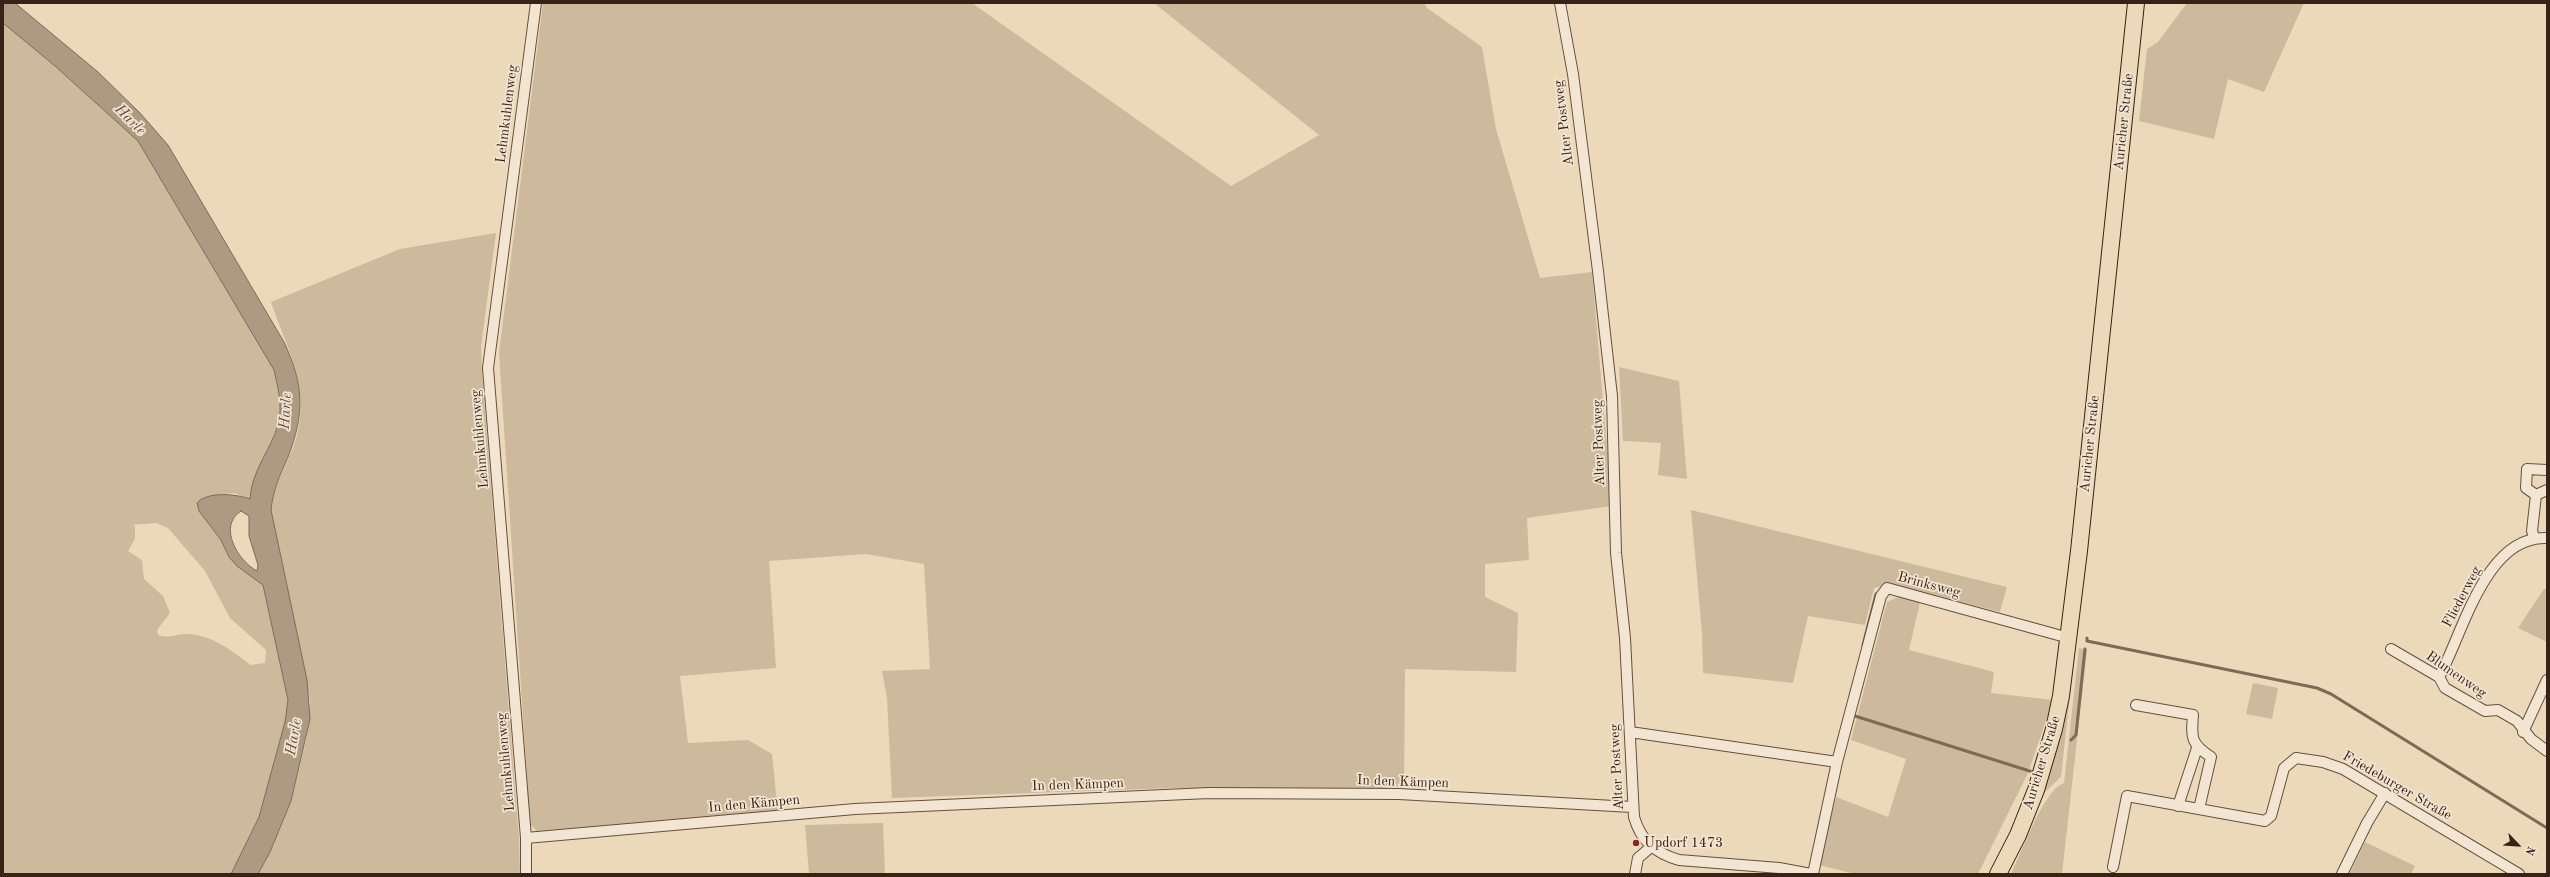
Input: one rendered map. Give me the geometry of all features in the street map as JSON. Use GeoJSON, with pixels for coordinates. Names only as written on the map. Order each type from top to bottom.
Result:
{"type":"FeatureCollection","features":[{"type":"Feature","properties":{"kind":"main road","name":"Auricher Straße"},"geometry":{"type":"LineString","coordinates":[[1998,874],[2018,835],[2036,790],[2054,729],[2069,638],[2136,3]]}},
{"type":"Feature","properties":{"kind":"street","name":"Lehmkuhlenweg"},"geometry":{"type":"LineString","coordinates":[[526,874],[526,838],[488,368],[536,3]]}},
{"type":"Feature","properties":{"kind":"street","name":"Alter Postweg"},"geometry":{"type":"LineString","coordinates":[[1560,3],[1573,74],[1598,270],[1612,396],[1616,553],[1625,638],[1632,807],[1636,825],[1651,847]]}},
{"type":"Feature","properties":{"kind":"street"},"geometry":{"type":"LineString","coordinates":[[2536,495],[2526,488],[2527,469],[2547,470]]}},
{"type":"Feature","properties":{"kind":"street"},"geometry":{"type":"LineString","coordinates":[[2536,495],[2547,490]]}},
{"type":"Feature","properties":{"kind":"street"},"geometry":{"type":"LineString","coordinates":[[2534,537],[2532,531],[2536,495]]}},
{"type":"Feature","properties":{"kind":"street","name":"Fliederweg"},"geometry":{"type":"LineString","coordinates":[[2439,677],[2484,580],[2513,546],[2534,537],[2547,538]]}},
{"type":"Feature","properties":{"kind":"street","name":"Brinksweg"},"geometry":{"type":"LineString","coordinates":[[1812,874],[1837,762],[1881,596],[1887,588],[2069,638]]}},
{"type":"Feature","properties":{"kind":"street","name":"Blumenweg"},"geometry":{"type":"LineString","coordinates":[[2391,650],[2439,677],[2445,688],[2485,711],[2498,710],[2517,721],[2524,732],[2547,751]]}},
{"type":"Feature","properties":{"kind":"street"},"geometry":{"type":"LineString","coordinates":[[2524,732],[2547,680]]}},
{"type":"Feature","properties":{"kind":"street"},"geometry":{"type":"LineString","coordinates":[[2136,705],[2193,715],[2191,734],[2197,748],[2211,757],[2198,809]]}},
{"type":"Feature","properties":{"kind":"street"},"geometry":{"type":"LineString","coordinates":[[1630,732],[1837,762]]}},
{"type":"Feature","properties":{"kind":"street"},"geometry":{"type":"LineString","coordinates":[[2178,806],[2197,748]]}},
{"type":"Feature","properties":{"kind":"street","name":"Friedeburger Straße"},"geometry":{"type":"LineString","coordinates":[[2113,867],[2127,796],[2265,821],[2272,816],[2284,768],[2296,758],[2323,762],[2343,769],[2519,874]]}},
{"type":"Feature","properties":{"kind":"street"},"geometry":{"type":"LineString","coordinates":[[2342,874],[2367,823],[2385,793]]}},
{"type":"Feature","properties":{"kind":"street","name":"In den Kämpen"},"geometry":{"type":"LineString","coordinates":[[526,838],[855,809],[1209,794],[1399,794],[1632,807]]}},
{"type":"Feature","properties":{"kind":"street"},"geometry":{"type":"LineString","coordinates":[[1635,874],[1638,858],[1651,847],[1667,857],[1679,860],[1779,868],[1812,874]]}},
{"type":"Feature","properties":{"kind":"shaded area"},"geometry":{"type":"Polygon","coordinates":[[[543,3],[972,3],[1231,186],[1319,135],[1154,3],[1425,3],[1427,8],[1482,47],[1496,129],[1540,278],[1592,272],[1612,506],[1527,518],[1529,560],[1485,564],[1485,597],[1518,613],[1516,672],[1405,669],[1404,786],[1369,789],[1173,788],[892,798],[887,698],[882,671],[930,669],[924,564],[866,554],[769,561],[776,668],[680,676],[688,743],[748,740],[772,754],[778,813],[537,831],[530,824],[499,353],[543,3]]]}},
{"type":"Feature","properties":{"kind":"shaded area"},"geometry":{"type":"Polygon","coordinates":[[[2187,3],[2304,3],[2264,92],[2228,79],[2214,139],[2139,121],[2147,49],[2158,42],[2187,3]]]}},
{"type":"Feature","properties":{"kind":"shaded area"},"geometry":{"type":"Polygon","coordinates":[[[3,23],[55,66],[138,141],[274,370],[281,408],[278,425],[250,499],[234,493],[207,496],[197,503],[199,511],[221,540],[229,557],[263,585],[288,700],[285,722],[259,817],[231,874],[3,874],[3,23]],[[156,523],[131,525],[135,526],[135,539],[128,551],[142,560],[144,579],[163,596],[170,613],[157,630],[158,635],[169,636],[186,634],[204,637],[221,644],[251,665],[265,663],[266,650],[230,618],[205,571],[168,528],[156,523]]]}},
{"type":"Feature","properties":{"kind":"shaded area"},"geometry":{"type":"Polygon","coordinates":[[[496,233],[481,347],[519,838],[520,874],[258,874],[270,852],[291,801],[307,737],[310,701],[271,510],[275,490],[297,435],[301,400],[294,367],[271,302],[400,249],[496,233]]]}},
{"type":"Feature","properties":{"kind":"shaded area"},"geometry":{"type":"Polygon","coordinates":[[[1619,367],[1679,381],[1687,479],[1658,475],[1661,443],[1623,441],[1619,367]]]}},
{"type":"Feature","properties":{"kind":"shaded area"},"geometry":{"type":"Polygon","coordinates":[[[1691,510],[2007,587],[2000,612],[1891,584],[1874,588],[1865,625],[1808,616],[1793,683],[1703,673],[1702,633],[1691,510]]]}},
{"type":"Feature","properties":{"kind":"shaded area"},"geometry":{"type":"Polygon","coordinates":[[[2544,589],[2547,589],[2547,642],[2518,628],[2544,589]]]}},
{"type":"Feature","properties":{"kind":"shaded area"},"geometry":{"type":"Polygon","coordinates":[[[1901,596],[1920,602],[1909,650],[1994,672],[1991,693],[2053,700],[2028,773],[1978,874],[1855,874],[1819,865],[1836,797],[1888,817],[1906,759],[1851,740],[1887,602],[1901,596]]]}},
{"type":"Feature","properties":{"kind":"shaded area"},"geometry":{"type":"Polygon","coordinates":[[[2079,648],[2087,650],[2062,874],[2011,874],[2041,809],[2056,788],[2064,783],[2079,648]]]}},
{"type":"Feature","properties":{"kind":"shaded area"},"geometry":{"type":"Polygon","coordinates":[[[2074,657],[2061,777],[2045,792],[2033,819],[2074,657]]]}},
{"type":"Feature","properties":{"kind":"shaded area"},"geometry":{"type":"Polygon","coordinates":[[[2253,683],[2278,688],[2272,719],[2246,714],[2253,683]]]}},
{"type":"Feature","properties":{"kind":"shaded area"},"geometry":{"type":"Polygon","coordinates":[[[883,823],[885,874],[809,874],[805,825],[883,823]]]}},
{"type":"Feature","properties":{"kind":"shaded area"},"geometry":{"type":"Polygon","coordinates":[[[2365,842],[2415,866],[2411,874],[2350,873],[2365,842]]]}},
{"type":"Feature","properties":{"kind":"water","name":"Harle"},"geometry":{"type":"Polygon","coordinates":[[[3,3],[15,3],[98,72],[140,113],[168,145],[284,342],[291,357],[299,386],[299,413],[294,441],[275,489],[271,510],[307,680],[310,719],[291,801],[270,852],[258,874],[231,874],[259,817],[285,722],[288,700],[263,585],[237,566],[229,557],[221,540],[199,511],[197,503],[202,499],[215,495],[230,495],[250,499],[254,479],[275,435],[278,425],[280,411],[274,370],[138,141],[55,66],[3,23],[3,3]],[[241,511],[234,517],[231,525],[231,534],[237,552],[243,560],[257,571],[258,565],[249,536],[249,516],[241,511]]]}},
{"type":"Feature","properties":{"kind":"waterway"},"geometry":{"type":"LineString","coordinates":[[1863,645],[1876,594]]}},
{"type":"Feature","properties":{"kind":"waterway"},"geometry":{"type":"LineString","coordinates":[[2087,638],[2087,641],[2317,688],[2331,694],[2547,828]]}},
{"type":"Feature","properties":{"kind":"waterway"},"geometry":{"type":"LineString","coordinates":[[2071,740],[2076,735],[2085,649]]}},
{"type":"Feature","properties":{"kind":"waterway"},"geometry":{"type":"LineString","coordinates":[[1855,716],[2036,773]]}},
{"type":"Feature","properties":{"kind":"place","name":"Updorf 1473"},"geometry":{"type":"Point","coordinates":[1636,843]}}]}
